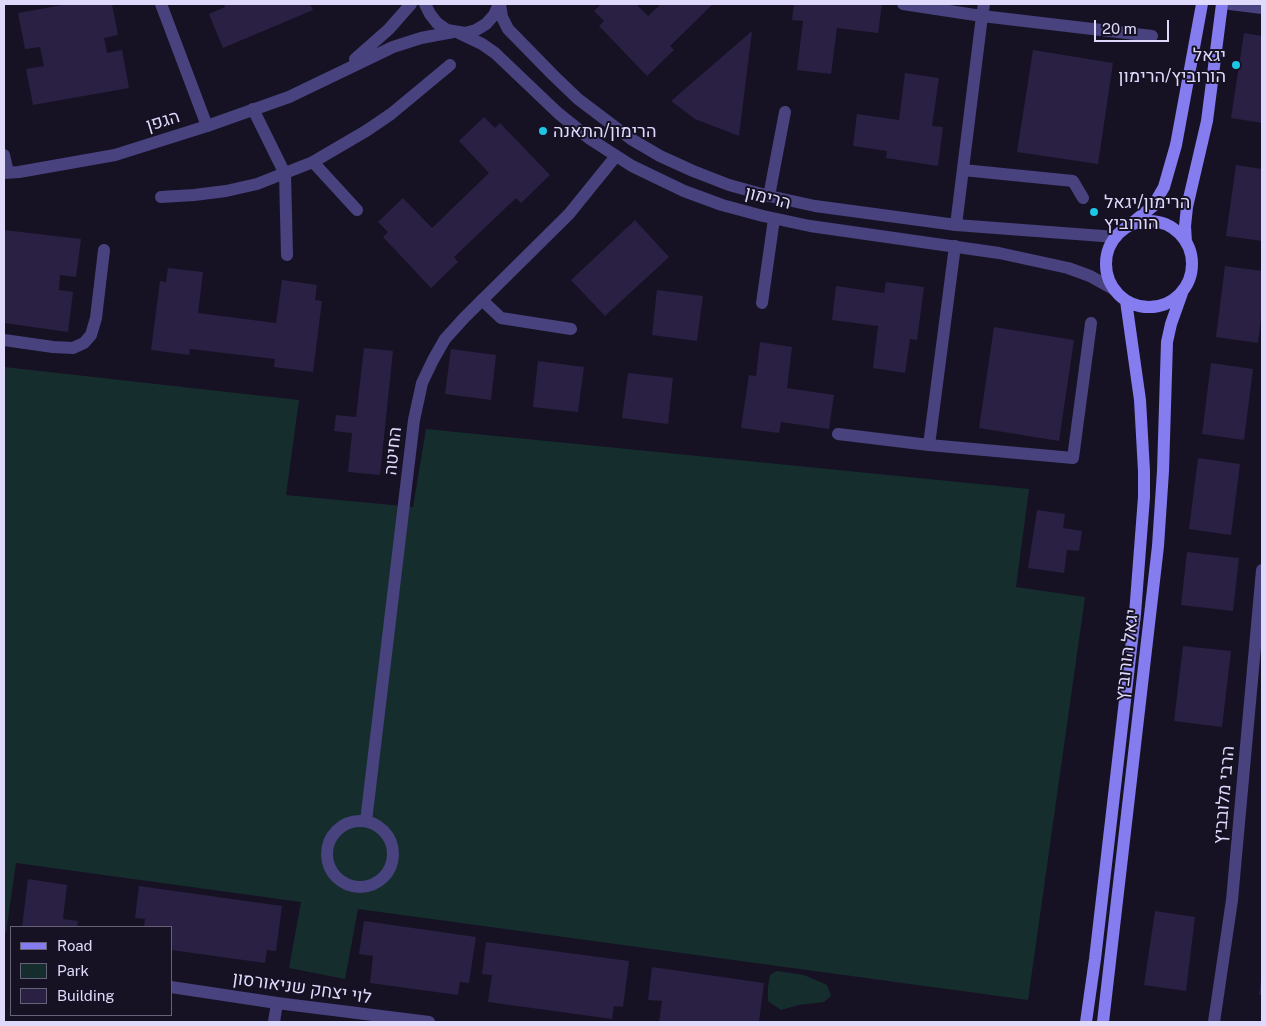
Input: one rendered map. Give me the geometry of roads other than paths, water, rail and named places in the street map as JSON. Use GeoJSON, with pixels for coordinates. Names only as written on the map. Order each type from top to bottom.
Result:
{"type":"FeatureCollection","features":[{"type":"Feature","properties":{"kind":"main road"},"geometry":{"type":"LineString","coordinates":[[1202,4],[1176,145],[1164,187],[1152,206],[1116,237],[1109,249],[1106,262],[1108,277],[1115,290],[1126,301],[1139,306],[1154,307],[1168,303],[1182,293],[1192,268],[1191,254],[1186,242],[1187,207],[1208,122],[1222,4]]}},
{"type":"Feature","properties":{"kind":"main road"},"geometry":{"type":"LineString","coordinates":[[1126,228],[1138,223],[1152,222],[1165,224],[1177,232],[1186,242]]}},
{"type":"Feature","properties":{"kind":"main road","name":"יגאל הורוביץ"},"geometry":{"type":"LineString","coordinates":[[1102,1022],[1158,546],[1163,471],[1167,342],[1182,293]]}},
{"type":"Feature","properties":{"kind":"main road","name":"יגאל הורוביץ"},"geometry":{"type":"LineString","coordinates":[[1086,1022],[1135,614],[1144,498],[1140,400],[1126,301]]}},
{"type":"Feature","properties":{"kind":"street"},"geometry":{"type":"LineString","coordinates":[[161,4],[207,126]]}},
{"type":"Feature","properties":{"kind":"street","name":"הגפן"},"geometry":{"type":"LineString","coordinates":[[327,79],[369,48],[411,4]]}},
{"type":"Feature","properties":{"kind":"street","name":"הרימון"},"geometry":{"type":"LineString","coordinates":[[425,4],[437,24],[482,44],[495,53],[558,113],[590,139],[650,176],[684,191],[722,205],[774,218],[862,234],[999,253],[1068,268],[1090,276],[1115,290]]}},
{"type":"Feature","properties":{"kind":"street","name":"הגפן"},"geometry":{"type":"LineString","coordinates":[[6,172],[19,172],[115,155],[207,126],[289,96],[393,47],[421,38],[456,32],[470,32],[482,27],[494,15],[499,4]]}},
{"type":"Feature","properties":{"kind":"street","name":"הרימון"},"geometry":{"type":"LineString","coordinates":[[499,4],[503,20],[519,41],[572,93],[631,140],[693,172],[729,185],[769,196],[824,207],[956,225],[1116,237]]}},
{"type":"Feature","properties":{"kind":"street"},"geometry":{"type":"LineString","coordinates":[[903,4],[983,10],[1152,36]]}},
{"type":"Feature","properties":{"kind":"street"},"geometry":{"type":"LineString","coordinates":[[1230,4],[1262,8]]}},
{"type":"Feature","properties":{"kind":"street"},"geometry":{"type":"LineString","coordinates":[[956,225],[983,10]]}},
{"type":"Feature","properties":{"kind":"street"},"geometry":{"type":"LineString","coordinates":[[161,197],[226,191],[286,174],[313,162],[366,131],[397,109],[450,65]]}},
{"type":"Feature","properties":{"kind":"street"},"geometry":{"type":"LineString","coordinates":[[253,109],[286,174],[287,256]]}},
{"type":"Feature","properties":{"kind":"street"},"geometry":{"type":"LineString","coordinates":[[769,196],[786,112]]}},
{"type":"Feature","properties":{"kind":"street"},"geometry":{"type":"LineString","coordinates":[[4,156],[6,172]]}},
{"type":"Feature","properties":{"kind":"street","name":"החיטה"},"geometry":{"type":"LineString","coordinates":[[366,821],[414,420],[422,383],[445,339],[569,214],[616,156]]}},
{"type":"Feature","properties":{"kind":"street"},"geometry":{"type":"LineString","coordinates":[[313,162],[357,210]]}},
{"type":"Feature","properties":{"kind":"street"},"geometry":{"type":"LineString","coordinates":[[963,170],[1073,181],[1083,198]]}},
{"type":"Feature","properties":{"kind":"street"},"geometry":{"type":"LineString","coordinates":[[762,303],[774,218]]}},
{"type":"Feature","properties":{"kind":"street"},"geometry":{"type":"LineString","coordinates":[[929,445],[955,246]]}},
{"type":"Feature","properties":{"kind":"street"},"geometry":{"type":"LineString","coordinates":[[4,340],[73,348],[84,343],[91,335],[96,318],[104,250]]}},
{"type":"Feature","properties":{"kind":"street"},"geometry":{"type":"LineString","coordinates":[[482,300],[501,318],[571,329]]}},
{"type":"Feature","properties":{"kind":"street"},"geometry":{"type":"LineString","coordinates":[[838,434],[929,445],[1073,458],[1091,323]]}},
{"type":"Feature","properties":{"kind":"street","name":"הרבי מלובביץ"},"geometry":{"type":"LineString","coordinates":[[1214,1022],[1232,900],[1262,570]]}},
{"type":"Feature","properties":{"kind":"street"},"geometry":{"type":"LineString","coordinates":[[356,821],[366,821],[383,829],[389,837],[392,846],[392,865],[380,880],[363,887],[353,886],[336,876],[330,867],[328,847],[331,837],[338,829],[356,821]]}},
{"type":"Feature","properties":{"kind":"street","name":"לוי יצחק שניאורסון"},"geometry":{"type":"LineString","coordinates":[[172,987],[277,1003],[429,1022]]}},
{"type":"Feature","properties":{"kind":"street"},"geometry":{"type":"LineString","coordinates":[[274,1022],[277,1003]]}},
{"type":"Feature","properties":{"kind":"place","name":"יגאל הורוביץ/הרימון"},"geometry":{"type":"Point","coordinates":[1236,65]}},
{"type":"Feature","properties":{"kind":"place","name":"הרימון/התאנה"},"geometry":{"type":"Point","coordinates":[543,131]}},
{"type":"Feature","properties":{"kind":"place","name":"הרימון/יגאל הורוביץ"},"geometry":{"type":"Point","coordinates":[1094,212]}}]}
